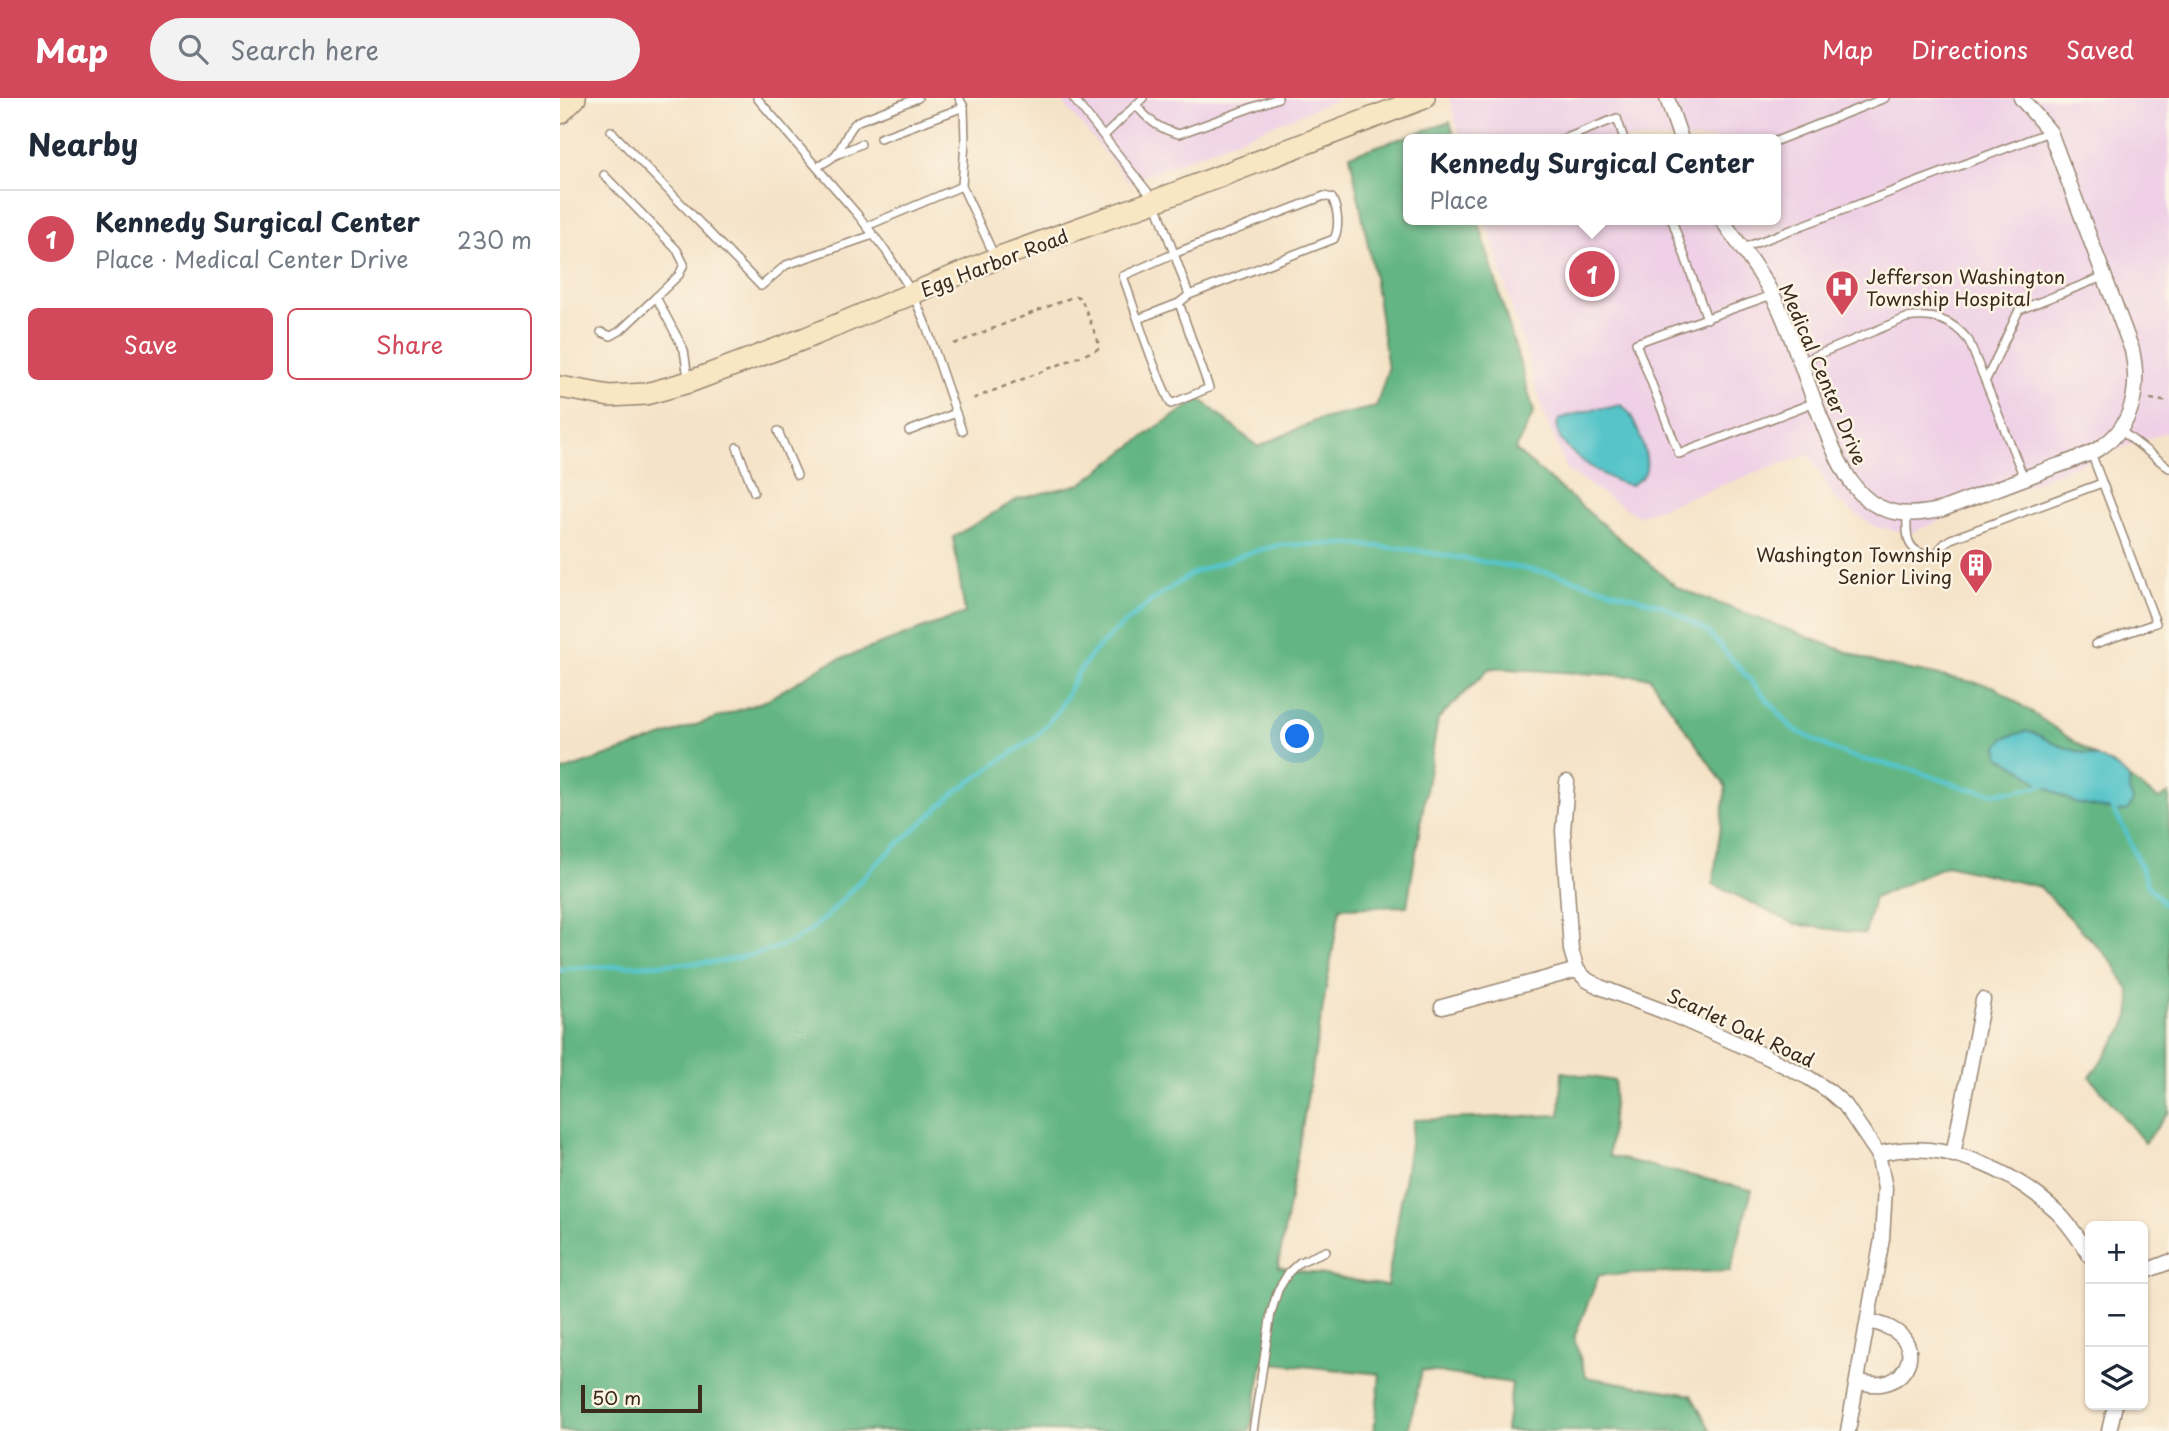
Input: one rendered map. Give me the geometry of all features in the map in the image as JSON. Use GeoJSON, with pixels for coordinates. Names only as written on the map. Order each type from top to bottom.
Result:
{"type":"FeatureCollection","features":[{"type":"Feature","properties":{"kind":"main road"},"geometry":{"type":"LineString","coordinates":[[560,113],[575,98]]}},
{"type":"Feature","properties":{"kind":"main road","name":"Egg Harbor Road"},"geometry":{"type":"LineString","coordinates":[[560,387],[610,396],[646,394],[689,382],[996,259],[1424,98]]}},
{"type":"Feature","properties":{"kind":"street"},"geometry":{"type":"LineString","coordinates":[[1667,98],[1679,134]]}},
{"type":"Feature","properties":{"kind":"street"},"geometry":{"type":"LineString","coordinates":[[2021,98],[2050,132],[2132,350],[2137,376],[2132,405],[2120,430]]}},
{"type":"Feature","properties":{"kind":"street","name":"Medical Center Drive"},"geometry":{"type":"LineString","coordinates":[[1726,225],[1772,295],[1836,458],[1852,485],[1877,506],[1907,515],[1943,509],[2091,452],[2107,443],[2120,430]]}},
{"type":"Feature","properties":{"kind":"street"},"geometry":{"type":"LineString","coordinates":[[1441,1007],[1577,970],[1571,950],[1563,831],[1567,782]]}},
{"type":"Feature","properties":{"kind":"street","name":"Scarlet Oak Road"},"geometry":{"type":"LineString","coordinates":[[1577,970],[1600,987],[1673,1015],[1809,1078],[1845,1105],[1878,1154],[1885,1188],[1885,1211],[1869,1321],[1848,1431]]}},
{"type":"Feature","properties":{"kind":"street"},"geometry":{"type":"LineString","coordinates":[[1953,1155],[1983,1000]]}},
{"type":"Feature","properties":{"kind":"street"},"geometry":{"type":"LineString","coordinates":[[1878,1154],[1893,1150],[1913,1150],[1953,1155],[1994,1168],[2024,1186],[2057,1213],[2070,1226],[2085,1248]]}},
{"type":"Feature","properties":{"kind":"street"},"geometry":{"type":"LineString","coordinates":[[2148,1270],[2169,1262]]}},
{"type":"Feature","properties":{"kind":"street"},"geometry":{"type":"LineString","coordinates":[[1858,1382],[1890,1382],[1902,1375],[1909,1360],[1904,1339],[1891,1328],[1869,1321]]}},
{"type":"Feature","properties":{"kind":"street"},"geometry":{"type":"LineString","coordinates":[[2109,1431],[2114,1410]]}},
{"type":"Feature","properties":{"kind":"lane"},"geometry":{"type":"LineString","coordinates":[[757,98],[867,226],[913,294],[962,430]]}},
{"type":"Feature","properties":{"kind":"lane"},"geometry":{"type":"LineString","coordinates":[[835,156],[851,127],[858,121],[918,98]]}},
{"type":"Feature","properties":{"kind":"lane"},"geometry":{"type":"LineString","coordinates":[[959,98],[964,107],[962,186],[996,259]]}},
{"type":"Feature","properties":{"kind":"lane"},"geometry":{"type":"LineString","coordinates":[[1073,98],[1155,201],[1189,295]]}},
{"type":"Feature","properties":{"kind":"lane"},"geometry":{"type":"LineString","coordinates":[[1104,136],[1143,98]]}},
{"type":"Feature","properties":{"kind":"lane"},"geometry":{"type":"LineString","coordinates":[[1136,105],[1150,122],[1163,130],[1179,134],[1278,98]]}},
{"type":"Feature","properties":{"kind":"lane"},"geometry":{"type":"LineString","coordinates":[[1781,139],[1885,98]]}},
{"type":"Feature","properties":{"kind":"lane"},"geometry":{"type":"LineString","coordinates":[[880,138],[964,107]]}},
{"type":"Feature","properties":{"kind":"lane"},"geometry":{"type":"LineString","coordinates":[[1577,134],[1617,118],[1622,134]]}},
{"type":"Feature","properties":{"kind":"lane"},"geometry":{"type":"LineString","coordinates":[[611,131],[761,286],[786,265],[873,235]]}},
{"type":"Feature","properties":{"kind":"lane"},"geometry":{"type":"LineString","coordinates":[[1742,248],[2050,132]]}},
{"type":"Feature","properties":{"kind":"lane"},"geometry":{"type":"LineString","coordinates":[[817,167],[861,144]]}},
{"type":"Feature","properties":{"kind":"lane"},"geometry":{"type":"LineString","coordinates":[[601,332],[611,336],[620,331],[679,275],[684,264],[677,250],[604,175]]}},
{"type":"Feature","properties":{"kind":"lane"},"geometry":{"type":"LineString","coordinates":[[867,226],[962,186]]}},
{"type":"Feature","properties":{"kind":"lane"},"geometry":{"type":"LineString","coordinates":[[1138,319],[1179,303],[1189,295],[1334,239],[1338,225],[1332,198],[1324,196],[1123,276],[1138,319],[1161,383],[1171,404],[1209,388],[1179,303]]}},
{"type":"Feature","properties":{"kind":"lane"},"geometry":{"type":"LineString","coordinates":[[1674,225],[1707,319]]}},
{"type":"Feature","properties":{"kind":"lane"},"geometry":{"type":"LineString","coordinates":[[1986,380],[2020,310],[2105,276]]}},
{"type":"Feature","properties":{"kind":"lane"},"geometry":{"type":"LineString","coordinates":[[1772,295],[1636,343],[1679,454],[1815,402]]}},
{"type":"Feature","properties":{"kind":"lane"},"geometry":{"type":"LineString","coordinates":[[656,297],[684,350],[689,382]]}},
{"type":"Feature","properties":{"kind":"lane"},"geometry":{"type":"LineString","coordinates":[[1800,362],[1906,318],[1919,316],[1946,321],[1959,328],[1969,341],[2024,478]]}},
{"type":"Feature","properties":{"kind":"lane"},"geometry":{"type":"LineString","coordinates":[[909,431],[956,413]]}},
{"type":"Feature","properties":{"kind":"lane"},"geometry":{"type":"LineString","coordinates":[[2120,430],[2169,468]]}},
{"type":"Feature","properties":{"kind":"lane"},"geometry":{"type":"LineString","coordinates":[[778,431],[797,475]]}},
{"type":"Feature","properties":{"kind":"lane"},"geometry":{"type":"LineString","coordinates":[[737,447],[754,492]]}},
{"type":"Feature","properties":{"kind":"lane"},"geometry":{"type":"LineString","coordinates":[[2091,452],[2156,623],[2095,644]]}},
{"type":"Feature","properties":{"kind":"lane"},"geometry":{"type":"LineString","coordinates":[[1907,515],[1906,538],[1921,555],[1933,556],[1940,551],[1944,542],[2102,483]]}},
{"type":"Feature","properties":{"kind":"lane"},"geometry":{"type":"LineString","coordinates":[[1253,1431],[1271,1313],[1278,1290],[1289,1272],[1300,1262],[1326,1251]]}},
{"type":"Feature","properties":{"kind":"path"},"geometry":{"type":"LineString","coordinates":[[954,344],[1075,296],[1081,298],[1098,341],[1099,348],[1096,350],[970,400]]}},
{"type":"Feature","properties":{"kind":"path"},"geometry":{"type":"LineString","coordinates":[[2150,399],[2169,401]]}},
{"type":"Feature","properties":{"kind":"shaded area"},"geometry":{"type":"Polygon","coordinates":[[[1059,98],[1341,98],[1129,182],[1059,98]]]}},
{"type":"Feature","properties":{"kind":"shaded area","name":"Jefferson Washington Township Hospital"},"geometry":{"type":"Polygon","coordinates":[[[1449,98],[2169,98],[2169,431],[2107,453],[1910,533],[1876,527],[1852,512],[1834,497],[1809,454],[1637,516],[1567,470],[1544,414],[1487,225],[1781,225],[1781,134],[1460,134],[1449,98]]]}},
{"type":"Feature","properties":{"kind":"green space"},"geometry":{"type":"Polygon","coordinates":[[[1450,122],[1454,134],[1414,134],[1450,122]]]}},
{"type":"Feature","properties":{"kind":"green space"},"geometry":{"type":"Polygon","coordinates":[[[1403,138],[1403,225],[1479,225],[1534,412],[1515,450],[1678,588],[1879,664],[1993,686],[2159,799],[2169,793],[2169,1112],[2145,1143],[2090,1077],[2123,1030],[2129,1016],[2129,990],[2112,961],[2040,887],[1947,865],[1874,898],[1865,934],[1794,924],[1713,884],[1726,787],[1649,677],[1490,668],[1438,719],[1407,906],[1340,908],[1278,1267],[1387,1286],[1414,1120],[1560,1115],[1562,1072],[1615,1081],[1609,1156],[1752,1190],[1730,1271],[1599,1275],[1574,1338],[1586,1377],[1691,1395],[1711,1431],[1506,1431],[1512,1383],[1422,1370],[1408,1431],[1374,1431],[1380,1374],[1263,1362],[1250,1431],[560,1431],[560,772],[765,701],[827,664],[965,613],[953,537],[1018,499],[1081,484],[1157,427],[1200,399],[1258,447],[1317,420],[1376,407],[1388,369],[1373,270],[1350,155],[1403,138]]]}},
{"type":"Feature","properties":{"kind":"water"},"geometry":{"type":"Polygon","coordinates":[[[1620,405],[1635,423],[1646,462],[1644,475],[1631,485],[1613,480],[1582,460],[1565,445],[1558,430],[1558,421],[1562,418],[1597,408],[1620,405]]]}},
{"type":"Feature","properties":{"kind":"water"},"geometry":{"type":"Polygon","coordinates":[[[2026,731],[2106,761],[2122,771],[2129,778],[2133,801],[2128,810],[2121,812],[2075,803],[2038,783],[2000,757],[1998,746],[2004,738],[2026,731]]]}},
{"type":"Feature","properties":{"kind":"waterway"},"geometry":{"type":"LineString","coordinates":[[560,970],[720,962],[764,952],[794,941],[827,916],[875,865],[957,791],[1038,735],[1058,711],[1078,673],[1092,654],[1150,602],[1193,573],[1248,553],[1280,545],[1348,544],[1407,549],[1555,574],[1644,600],[1666,607],[1708,632],[1793,729],[1834,750],[1860,759],[1910,769],[1965,788],[1994,793],[2049,784]]}},
{"type":"Feature","properties":{"kind":"waterway"},"geometry":{"type":"LineString","coordinates":[[2111,806],[2125,830],[2149,887],[2169,909]]}},
{"type":"Feature","properties":{"kind":"place","name":"Kennedy Surgical Center"},"geometry":{"type":"Point","coordinates":[1592,274]}},
{"type":"Feature","properties":{"kind":"place","name":"Jefferson Washington Township Hospital"},"geometry":{"type":"Point","coordinates":[1842,317]}},
{"type":"Feature","properties":{"kind":"place","name":"Washington Township Senior Living"},"geometry":{"type":"Point","coordinates":[1976,595]}}]}
